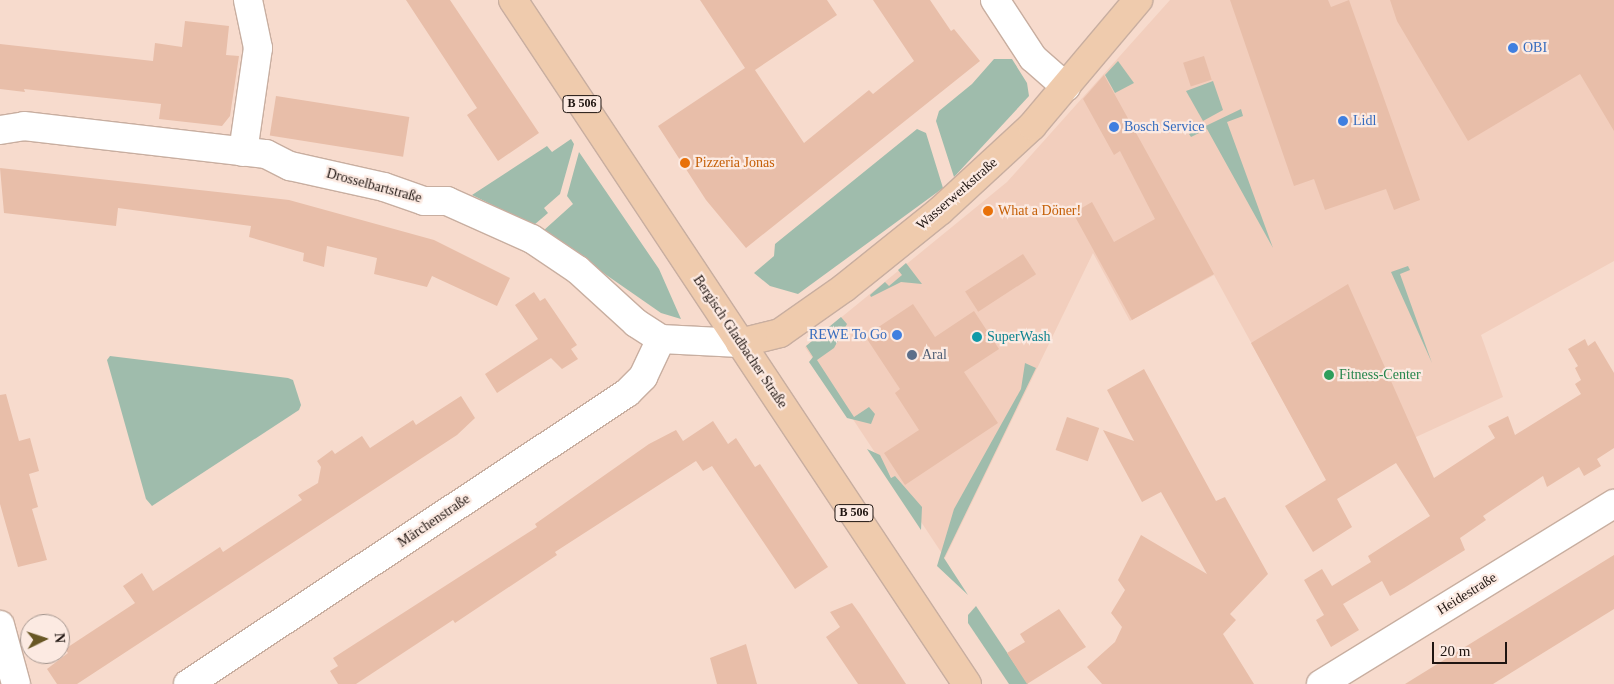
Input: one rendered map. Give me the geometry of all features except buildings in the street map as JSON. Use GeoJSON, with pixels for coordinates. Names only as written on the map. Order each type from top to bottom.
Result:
{"type":"FeatureCollection","features":[{"type":"Feature","properties":{"kind":"main road","name":"Bergisch Gladbacher Straße"},"geometry":{"type":"LineString","coordinates":[[513,0],[967,684]]}},
{"type":"Feature","properties":{"kind":"main road","name":"Wasserwerkstraße"},"geometry":{"type":"LineString","coordinates":[[740,343],[780,333],[844,288],[1000,158],[1066,87],[1138,0]]}},
{"type":"Feature","properties":{"kind":"street"},"geometry":{"type":"LineString","coordinates":[[243,152],[258,48],[248,0]]}},
{"type":"Feature","properties":{"kind":"street"},"geometry":{"type":"LineString","coordinates":[[995,0],[1033,58],[1066,87]]}},
{"type":"Feature","properties":{"kind":"street","name":"Drosselbartstraße"},"geometry":{"type":"LineString","coordinates":[[0,130],[24,126],[266,154],[290,166],[384,187],[424,201],[455,204],[532,239],[578,270],[636,323],[661,339],[740,343]]}},
{"type":"Feature","properties":{"kind":"street","name":"Märchenstraße"},"geometry":{"type":"LineString","coordinates":[[188,684],[627,393],[643,377],[661,339]]}},
{"type":"Feature","properties":{"kind":"street","name":"Heidestraße"},"geometry":{"type":"LineString","coordinates":[[1321,684],[1613,507]]}},
{"type":"Feature","properties":{"kind":"street"},"geometry":{"type":"LineString","coordinates":[[0,625],[16,684]]}},
{"type":"Feature","properties":{"kind":"shaded area"},"geometry":{"type":"Polygon","coordinates":[[[1170,0],[1614,0],[1614,261],[1481,335],[1503,397],[1416,437],[1316,461],[1214,275],[1130,321],[1093,253],[945,558],[805,347],[1007,182],[1170,0]]]}},
{"type":"Feature","properties":{"kind":"green space"},"geometry":{"type":"Polygon","coordinates":[[[994,59],[1012,59],[1027,83],[1029,96],[954,177],[936,121],[939,111],[972,84],[994,59]]]}},
{"type":"Feature","properties":{"kind":"green space"},"geometry":{"type":"Polygon","coordinates":[[[1118,61],[1134,83],[1115,93],[1105,75],[1118,61]]]}},
{"type":"Feature","properties":{"kind":"green space"},"geometry":{"type":"Polygon","coordinates":[[[1213,81],[1223,110],[1203,121],[1186,91],[1213,81]]]}},
{"type":"Feature","properties":{"kind":"green space"},"geometry":{"type":"Polygon","coordinates":[[[1241,109],[1243,116],[1227,122],[1273,248],[1207,129],[1191,137],[1189,134],[1241,109]]]}},
{"type":"Feature","properties":{"kind":"green space"},"geometry":{"type":"Polygon","coordinates":[[[917,129],[926,133],[943,188],[798,294],[770,286],[754,273],[774,256],[775,244],[917,129]]]}},
{"type":"Feature","properties":{"kind":"green space"},"geometry":{"type":"Polygon","coordinates":[[[571,139],[574,144],[560,194],[544,208],[548,213],[534,225],[472,195],[547,146],[552,152],[571,139]]]}},
{"type":"Feature","properties":{"kind":"green space"},"geometry":{"type":"Polygon","coordinates":[[[579,152],[659,269],[681,319],[661,313],[543,231],[573,204],[567,196],[579,152]]]}},
{"type":"Feature","properties":{"kind":"green space"},"geometry":{"type":"Polygon","coordinates":[[[906,263],[922,284],[901,282],[871,297],[870,295],[885,282],[889,286],[902,275],[898,270],[906,263]]]}},
{"type":"Feature","properties":{"kind":"green space"},"geometry":{"type":"Polygon","coordinates":[[[1408,266],[1410,270],[1400,274],[1432,363],[1391,272],[1408,266]]]}},
{"type":"Feature","properties":{"kind":"green space"},"geometry":{"type":"Polygon","coordinates":[[[841,317],[847,324],[834,348],[817,360],[854,417],[869,407],[875,414],[871,424],[847,418],[809,362],[813,357],[806,346],[841,317]]]}},
{"type":"Feature","properties":{"kind":"green space"},"geometry":{"type":"Polygon","coordinates":[[[110,356],[288,378],[293,380],[301,405],[299,410],[152,506],[146,499],[107,360],[110,356]]]}},
{"type":"Feature","properties":{"kind":"green space"},"geometry":{"type":"Polygon","coordinates":[[[1025,363],[1036,368],[944,558],[968,595],[937,566],[954,509],[1021,389],[1025,363]]]}},
{"type":"Feature","properties":{"kind":"green space"},"geometry":{"type":"Polygon","coordinates":[[[867,449],[880,455],[891,478],[895,476],[922,507],[921,530],[867,449]]]}},
{"type":"Feature","properties":{"kind":"green space"},"geometry":{"type":"Polygon","coordinates":[[[976,606],[1028,684],[1009,684],[968,623],[968,615],[976,606]]]}},
{"type":"Feature","properties":{"kind":"place","name":"OBI"},"geometry":{"type":"Point","coordinates":[1513,48]}},
{"type":"Feature","properties":{"kind":"place","name":"Lidl"},"geometry":{"type":"Point","coordinates":[1343,121]}},
{"type":"Feature","properties":{"kind":"place","name":"Bosch Service"},"geometry":{"type":"Point","coordinates":[1114,127]}},
{"type":"Feature","properties":{"kind":"place","name":"Pizzeria Jonas"},"geometry":{"type":"Point","coordinates":[685,163]}},
{"type":"Feature","properties":{"kind":"place","name":"What a Döner!"},"geometry":{"type":"Point","coordinates":[988,211]}},
{"type":"Feature","properties":{"kind":"place","name":"REWE To Go"},"geometry":{"type":"Point","coordinates":[897,335]}},
{"type":"Feature","properties":{"kind":"place","name":"SuperWash"},"geometry":{"type":"Point","coordinates":[977,337]}},
{"type":"Feature","properties":{"kind":"place","name":"Aral"},"geometry":{"type":"Point","coordinates":[912,355]}},
{"type":"Feature","properties":{"kind":"place","name":"Fitness-Center"},"geometry":{"type":"Point","coordinates":[1329,375]}}]}
